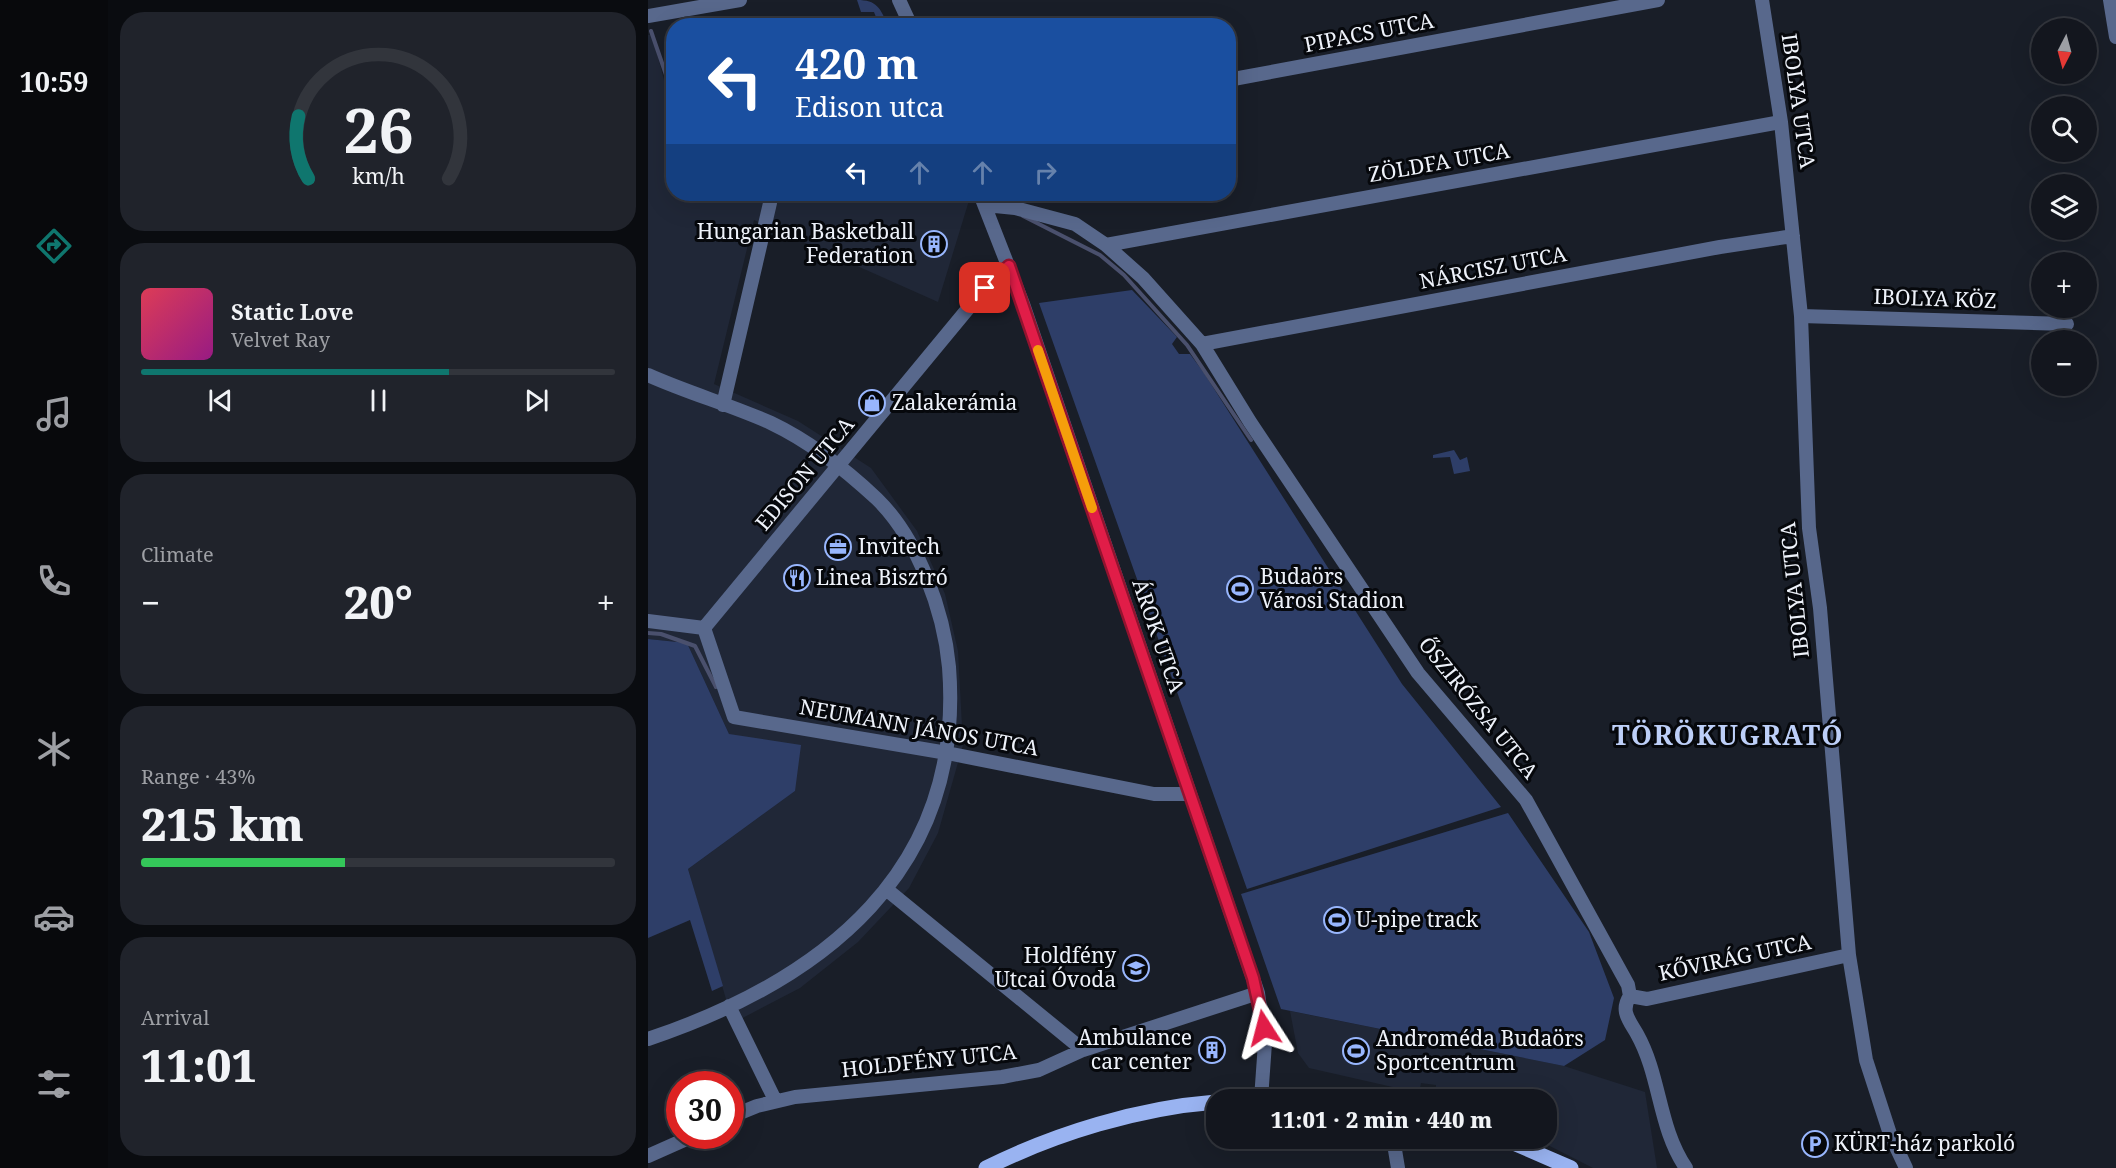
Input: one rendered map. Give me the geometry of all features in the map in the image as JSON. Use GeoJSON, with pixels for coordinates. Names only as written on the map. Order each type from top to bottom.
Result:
{"type":"FeatureCollection","features":[{"type":"Feature","properties":{"kind":"main road"},"geometry":{"type":"LineString","coordinates":[[986,1168],[1060,1137],[1170,1108],[1206,1103]]}},
{"type":"Feature","properties":{"kind":"main road"},"geometry":{"type":"LineString","coordinates":[[1527,1149],[1571,1168]]}},
{"type":"Feature","properties":{"kind":"street"},"geometry":{"type":"LineString","coordinates":[[648,16],[740,0]]}},
{"type":"Feature","properties":{"kind":"street"},"geometry":{"type":"LineString","coordinates":[[899,0],[907,18]]}},
{"type":"Feature","properties":{"kind":"street","name":"PIPACS UTCA"},"geometry":{"type":"LineString","coordinates":[[1236,79],[1658,0]]}},
{"type":"Feature","properties":{"kind":"street","name":"IBOLYA UTCA"},"geometry":{"type":"LineString","coordinates":[[1762,0],[1781,122],[1801,316],[1809,528],[1820,608],[1849,955],[1866,1060],[1890,1134],[1906,1168]]}},
{"type":"Feature","properties":{"kind":"street"},"geometry":{"type":"LineString","coordinates":[[2110,0],[2116,37]]}},
{"type":"Feature","properties":{"kind":"street","name":"ZÖLDFA UTCA"},"geometry":{"type":"LineString","coordinates":[[1106,245],[1781,122]]}},
{"type":"Feature","properties":{"kind":"street","name":"ÁROK UTCA"},"geometry":{"type":"LineString","coordinates":[[983,201],[1009,266],[1258,993],[1265,1043],[1262,1089]]}},
{"type":"Feature","properties":{"kind":"street","name":"ŐSZIRÓZSA UTCA"},"geometry":{"type":"LineString","coordinates":[[989,201],[1075,224],[1106,245],[1143,278],[1202,344],[1250,422],[1418,673],[1526,800],[1623,974],[1630,996],[1625,1003],[1626,1015],[1648,1056],[1671,1143],[1686,1168]]}},
{"type":"Feature","properties":{"kind":"street"},"geometry":{"type":"LineString","coordinates":[[723,405],[770,203]]}},
{"type":"Feature","properties":{"kind":"street","name":"NÁRCISZ UTCA"},"geometry":{"type":"LineString","coordinates":[[1202,344],[1720,247],[1793,236]]}},
{"type":"Feature","properties":{"kind":"street","name":"EDISON UTCA"},"geometry":{"type":"LineString","coordinates":[[704,628],[985,288],[1009,266]]}},
{"type":"Feature","properties":{"kind":"street","name":"IBOLYA KÖZ"},"geometry":{"type":"LineString","coordinates":[[1801,316],[2067,324]]}},
{"type":"Feature","properties":{"kind":"street"},"geometry":{"type":"LineString","coordinates":[[648,375],[779,428],[816,447],[879,501],[894,519],[932,592],[947,648],[950,704],[947,753],[941,781],[924,829],[886,889],[839,938],[814,959],[729,1006],[648,1039]]}},
{"type":"Feature","properties":{"kind":"street"},"geometry":{"type":"LineString","coordinates":[[648,621],[704,628]]}},
{"type":"Feature","properties":{"kind":"street","name":"NEUMANN JÁNOS UTCA"},"geometry":{"type":"LineString","coordinates":[[704,628],[734,717],[947,753],[1154,794],[1190,794]]}},
{"type":"Feature","properties":{"kind":"street"},"geometry":{"type":"LineString","coordinates":[[886,889],[1083,1050]]}},
{"type":"Feature","properties":{"kind":"street","name":"KŐVIRÁG UTCA"},"geometry":{"type":"LineString","coordinates":[[1630,996],[1647,999],[1849,955]]}},
{"type":"Feature","properties":{"kind":"street","name":"HOLDFÉNY UTCA"},"geometry":{"type":"LineString","coordinates":[[744,1112],[775,1100],[824,1093],[1002,1077],[1039,1070],[1083,1050],[1258,993]]}},
{"type":"Feature","properties":{"kind":"street"},"geometry":{"type":"LineString","coordinates":[[729,1006],[775,1100]]}},
{"type":"Feature","properties":{"kind":"street"},"geometry":{"type":"LineString","coordinates":[[648,1156],[666,1148]]}},
{"type":"Feature","properties":{"kind":"street"},"geometry":{"type":"LineString","coordinates":[[1395,1149],[1398,1168]]}},
{"type":"Feature","properties":{"kind":"shaded area"},"geometry":{"type":"Polygon","coordinates":[[[857,0],[873,3],[885,18],[876,18],[874,12],[861,12],[857,0]]]}},
{"type":"Feature","properties":{"kind":"shaded area"},"geometry":{"type":"Polygon","coordinates":[[[652,34],[666,88],[666,201],[969,201],[938,302],[754,220],[714,384],[798,421],[871,468],[917,531],[945,594],[958,651],[963,745],[938,833],[909,888],[858,942],[800,988],[733,1023],[688,869],[795,791],[729,734],[687,643],[648,639],[648,35],[652,34]]]}},
{"type":"Feature","properties":{"kind":"shaded area","name":"Budaörs Városi Stadion"},"geometry":{"type":"Polygon","coordinates":[[[1132,290],[1177,337],[1172,344],[1179,354],[1190,354],[1204,373],[1402,684],[1501,807],[1247,889],[1039,303],[1132,290]]]}},
{"type":"Feature","properties":{"kind":"shaded area"},"geometry":{"type":"Polygon","coordinates":[[[1454,450],[1460,460],[1467,457],[1470,471],[1454,474],[1450,457],[1433,458],[1433,455],[1454,450]]]}},
{"type":"Feature","properties":{"kind":"shaded area"},"geometry":{"type":"Polygon","coordinates":[[[648,639],[687,643],[729,734],[801,745],[795,791],[688,869],[723,986],[712,991],[690,920],[648,938],[648,639]]]}},
{"type":"Feature","properties":{"kind":"shaded area"},"geometry":{"type":"Polygon","coordinates":[[[1508,813],[1589,932],[1614,998],[1605,1040],[1564,1066],[1281,1009],[1241,894],[1508,813]]]}},
{"type":"Feature","properties":{"kind":"shaded area"},"geometry":{"type":"Polygon","coordinates":[[[1290,1011],[1564,1066],[1645,1092],[1657,1168],[1593,1168],[1556,1149],[1557,1089],[1436,1089],[1436,1085],[1421,1083],[1420,1089],[1401,1089],[1309,1068],[1298,1053],[1290,1011]]]}},
{"type":"Feature","properties":{"kind":"waterway"},"geometry":{"type":"LineString","coordinates":[[651,31],[666,75]]}},
{"type":"Feature","properties":{"kind":"waterway"},"geometry":{"type":"LineString","coordinates":[[1023,216],[1100,255],[1124,275],[1187,345],[1251,440]]}},
{"type":"Feature","properties":{"kind":"waterway"},"geometry":{"type":"LineString","coordinates":[[648,633],[661,634],[695,646],[716,687]]}},
{"type":"Feature","properties":{"kind":"slow traffic"},"geometry":{"type":"LineString","coordinates":[[1038,350],[1092,508]]}},
{"type":"Feature","properties":{"kind":"place","name":"Hungarian Basketball Federation"},"geometry":{"type":"Point","coordinates":[934,244]}},
{"type":"Feature","properties":{"kind":"place","name":"Zalakerámia"},"geometry":{"type":"Point","coordinates":[872,403]}},
{"type":"Feature","properties":{"kind":"place","name":"Invitech"},"geometry":{"type":"Point","coordinates":[838,547]}},
{"type":"Feature","properties":{"kind":"place","name":"Linea Bisztró"},"geometry":{"type":"Point","coordinates":[797,578]}},
{"type":"Feature","properties":{"kind":"place","name":"Budaörs Városi Stadion"},"geometry":{"type":"Point","coordinates":[1240,589]}},
{"type":"Feature","properties":{"kind":"place","name":"U-pipe track"},"geometry":{"type":"Point","coordinates":[1337,920]}},
{"type":"Feature","properties":{"kind":"place","name":"Holdfény Utcai Óvoda"},"geometry":{"type":"Point","coordinates":[1136,968]}},
{"type":"Feature","properties":{"kind":"place","name":"Ambulance car center"},"geometry":{"type":"Point","coordinates":[1212,1050]}},
{"type":"Feature","properties":{"kind":"place","name":"Androméda Budaörs Sportcentrum"},"geometry":{"type":"Point","coordinates":[1356,1051]}},
{"type":"Feature","properties":{"kind":"place","name":"KÜRT-ház parkoló"},"geometry":{"type":"Point","coordinates":[1815,1144]}},
{"type":"Feature","properties":{"kind":"district","name":"TÖRÖKUGRATÓ"},"geometry":{"type":"Point","coordinates":[1728,736]}},
{"type":"Feature","properties":{"kind":"route"},"geometry":{"type":"LineString","coordinates":[[985,288],[1009,266],[1253,978],[1263,1013],[1264,1028]]}}]}
